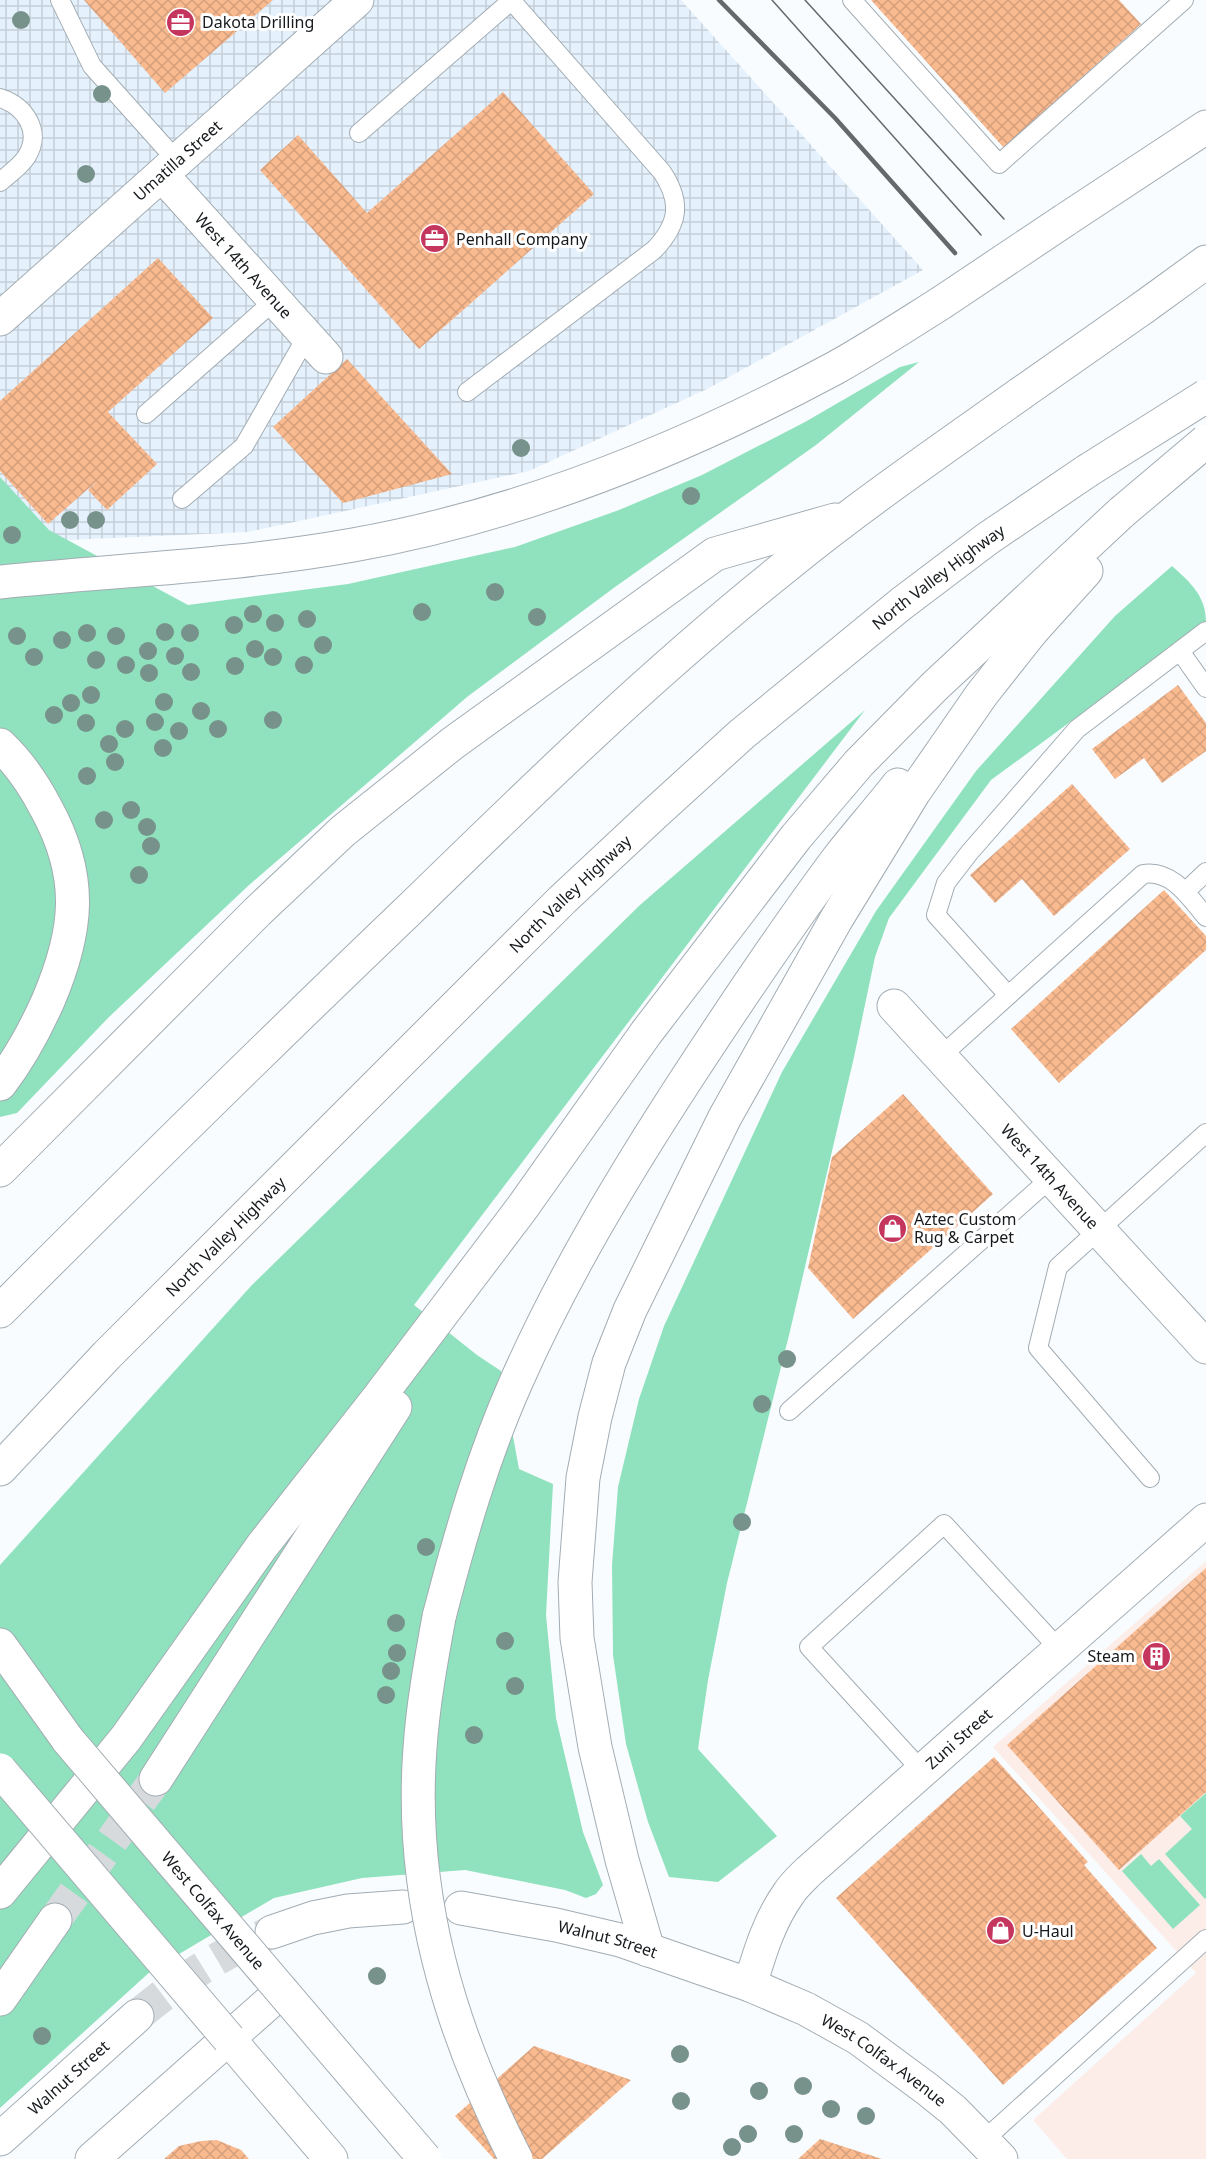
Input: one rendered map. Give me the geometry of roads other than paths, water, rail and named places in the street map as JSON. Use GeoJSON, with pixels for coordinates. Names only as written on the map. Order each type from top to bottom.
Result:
{"type":"FeatureCollection","features":[{"type":"Feature","properties":{"kind":"main road","name":"Umatilla Street"},"geometry":{"type":"LineString","coordinates":[[0,319],[357,0]]}},
{"type":"Feature","properties":{"kind":"main road"},"geometry":{"type":"LineString","coordinates":[[0,582],[253,559],[354,545],[442,525],[554,493],[672,447],[837,367],[941,303],[1206,127]]}},
{"type":"Feature","properties":{"kind":"main road","name":"West 14th Avenue"},"geometry":{"type":"LineString","coordinates":[[169,168],[275,300],[317,346]]}},
{"type":"Feature","properties":{"kind":"main road"},"geometry":{"type":"LineString","coordinates":[[0,1311],[547,775],[713,626],[851,516],[1206,262]]}},
{"type":"Feature","properties":{"kind":"main road","name":"North Valley Highway"},"geometry":{"type":"LineString","coordinates":[[0,1469],[115,1346],[562,900],[742,734],[901,604],[987,539],[1206,396]]}},
{"type":"Feature","properties":{"kind":"main road"},"geometry":{"type":"LineString","coordinates":[[516,2159],[495,2119],[472,2066],[439,1966],[428,1914],[418,1805],[420,1749],[426,1688],[439,1617],[459,1539],[476,1486],[516,1381],[558,1292],[629,1167],[721,1026],[840,856],[918,760],[1035,627],[1127,517],[1206,441]]}},
{"type":"Feature","properties":{"kind":"main road"},"geometry":{"type":"LineString","coordinates":[[0,1892],[126,1738],[262,1546],[379,1397],[522,1208],[646,1033],[796,837],[852,771],[935,686],[1206,447]]}},
{"type":"Feature","properties":{"kind":"main road"},"geometry":{"type":"LineString","coordinates":[[0,1170],[266,903],[343,831],[453,743],[715,554],[851,516]]}},
{"type":"Feature","properties":{"kind":"main road"},"geometry":{"type":"LineString","coordinates":[[648,1950],[622,1860],[595,1747],[577,1638],[575,1582],[584,1478],[595,1417],[609,1363],[630,1310],[725,1117],[837,918],[914,792],[982,694],[1035,627]]}},
{"type":"Feature","properties":{"kind":"main road"},"geometry":{"type":"LineString","coordinates":[[0,746],[26,774],[52,817],[71,873],[73,898],[72,926],[62,968],[42,1014],[17,1062],[0,1084]]}},
{"type":"Feature","properties":{"kind":"main road","name":"West 14th Avenue"},"geometry":{"type":"LineString","coordinates":[[894,1006],[1206,1347]]}},
{"type":"Feature","properties":{"kind":"main road"},"geometry":{"type":"LineString","coordinates":[[156,1779],[522,1208]]}},
{"type":"Feature","properties":{"kind":"main road","name":"Zuni Street"},"geometry":{"type":"LineString","coordinates":[[750,1985],[774,1915],[789,1892],[809,1871],[1206,1520]]}},
{"type":"Feature","properties":{"kind":"main road"},"geometry":{"type":"LineString","coordinates":[[0,1645],[68,1740]]}},
{"type":"Feature","properties":{"kind":"main road","name":"West Colfax Avenue"},"geometry":{"type":"LineString","coordinates":[[0,1660],[425,2159]]}},
{"type":"Feature","properties":{"kind":"main road"},"geometry":{"type":"LineString","coordinates":[[0,1770],[331,2159]]}},
{"type":"Feature","properties":{"kind":"main road"},"geometry":{"type":"LineString","coordinates":[[272,1932],[313,1918],[348,1911],[403,1907]]}},
{"type":"Feature","properties":{"kind":"main road","name":"Walnut Street"},"geometry":{"type":"LineString","coordinates":[[461,1908],[556,1925],[620,1940],[750,1985]]}},
{"type":"Feature","properties":{"kind":"main road"},"geometry":{"type":"LineString","coordinates":[[0,1999],[56,1920]]}},
{"type":"Feature","properties":{"kind":"main road","name":"West Colfax Avenue"},"geometry":{"type":"LineString","coordinates":[[750,1985],[806,2009],[858,2038],[953,2110],[992,2150]]}},
{"type":"Feature","properties":{"kind":"main road"},"geometry":{"type":"LineString","coordinates":[[92,2159],[282,1991]]}},
{"type":"Feature","properties":{"kind":"main road","name":"Walnut Street"},"geometry":{"type":"LineString","coordinates":[[0,2139],[136,2016]]}},
{"type":"Feature","properties":{"kind":"lane"},"geometry":{"type":"LineString","coordinates":[[60,0],[92,66],[169,168]]}},
{"type":"Feature","properties":{"kind":"lane"},"geometry":{"type":"LineString","coordinates":[[359,133],[511,0],[672,186],[676,204],[674,222],[666,237],[654,249],[467,392]]}},
{"type":"Feature","properties":{"kind":"lane"},"geometry":{"type":"LineString","coordinates":[[852,0],[999,164],[1184,0]]}},
{"type":"Feature","properties":{"kind":"lane"},"geometry":{"type":"LineString","coordinates":[[0,98],[13,102],[23,110],[32,133],[32,146],[26,157],[0,182]]}},
{"type":"Feature","properties":{"kind":"lane"},"geometry":{"type":"LineString","coordinates":[[146,414],[275,300]]}},
{"type":"Feature","properties":{"kind":"lane"},"geometry":{"type":"LineString","coordinates":[[182,500],[244,446],[317,346]]}},
{"type":"Feature","properties":{"kind":"lane"},"geometry":{"type":"LineString","coordinates":[[1008,995],[936,915],[946,883],[969,853],[1077,729],[1206,632]]}},
{"type":"Feature","properties":{"kind":"lane"},"geometry":{"type":"LineString","coordinates":[[1180,651],[1206,688]]}},
{"type":"Feature","properties":{"kind":"lane"},"geometry":{"type":"LineString","coordinates":[[940,1057],[1143,874],[1153,872],[1173,881],[1206,917]]}},
{"type":"Feature","properties":{"kind":"lane"},"geometry":{"type":"LineString","coordinates":[[1185,892],[1206,872]]}},
{"type":"Feature","properties":{"kind":"lane"},"geometry":{"type":"LineString","coordinates":[[1150,1478],[1038,1348],[1058,1267],[1206,1133]]}},
{"type":"Feature","properties":{"kind":"lane"},"geometry":{"type":"LineString","coordinates":[[789,1410],[1052,1178]]}},
{"type":"Feature","properties":{"kind":"lane"},"geometry":{"type":"LineString","coordinates":[[922,1771],[809,1647],[944,1524],[1059,1649]]}},
{"type":"Feature","properties":{"kind":"lane"},"geometry":{"type":"LineString","coordinates":[[992,2150],[1206,1939]]}},
{"type":"Feature","properties":{"kind":"tunnel"},"geometry":{"type":"LineString","coordinates":[[55,1920],[156,1779]]}},
{"type":"Feature","properties":{"kind":"tunnel"},"geometry":{"type":"LineString","coordinates":[[137,2016],[200,1970],[233,1950],[268,1934]]}},
{"type":"Feature","properties":{"kind":"tram line"},"geometry":{"type":"LineString","coordinates":[[772,0],[981,235]]}},
{"type":"Feature","properties":{"kind":"tram line"},"geometry":{"type":"LineString","coordinates":[[805,0],[1004,219]]}},
{"type":"Feature","properties":{"kind":"railway"},"geometry":{"type":"LineString","coordinates":[[719,0],[835,118],[955,253]]}},
{"type":"Feature","properties":{"kind":"place","name":"Dakota Drilling"},"geometry":{"type":"Point","coordinates":[181,22]}},
{"type":"Feature","properties":{"kind":"place","name":"Penhall Company"},"geometry":{"type":"Point","coordinates":[435,239]}},
{"type":"Feature","properties":{"kind":"place","name":"Aztec Custom Rug & Carpet"},"geometry":{"type":"Point","coordinates":[893,1228]}},
{"type":"Feature","properties":{"kind":"place","name":"Steam"},"geometry":{"type":"Point","coordinates":[1156,1656]}},
{"type":"Feature","properties":{"kind":"place","name":"U-Haul"},"geometry":{"type":"Point","coordinates":[1001,1931]}}]}
